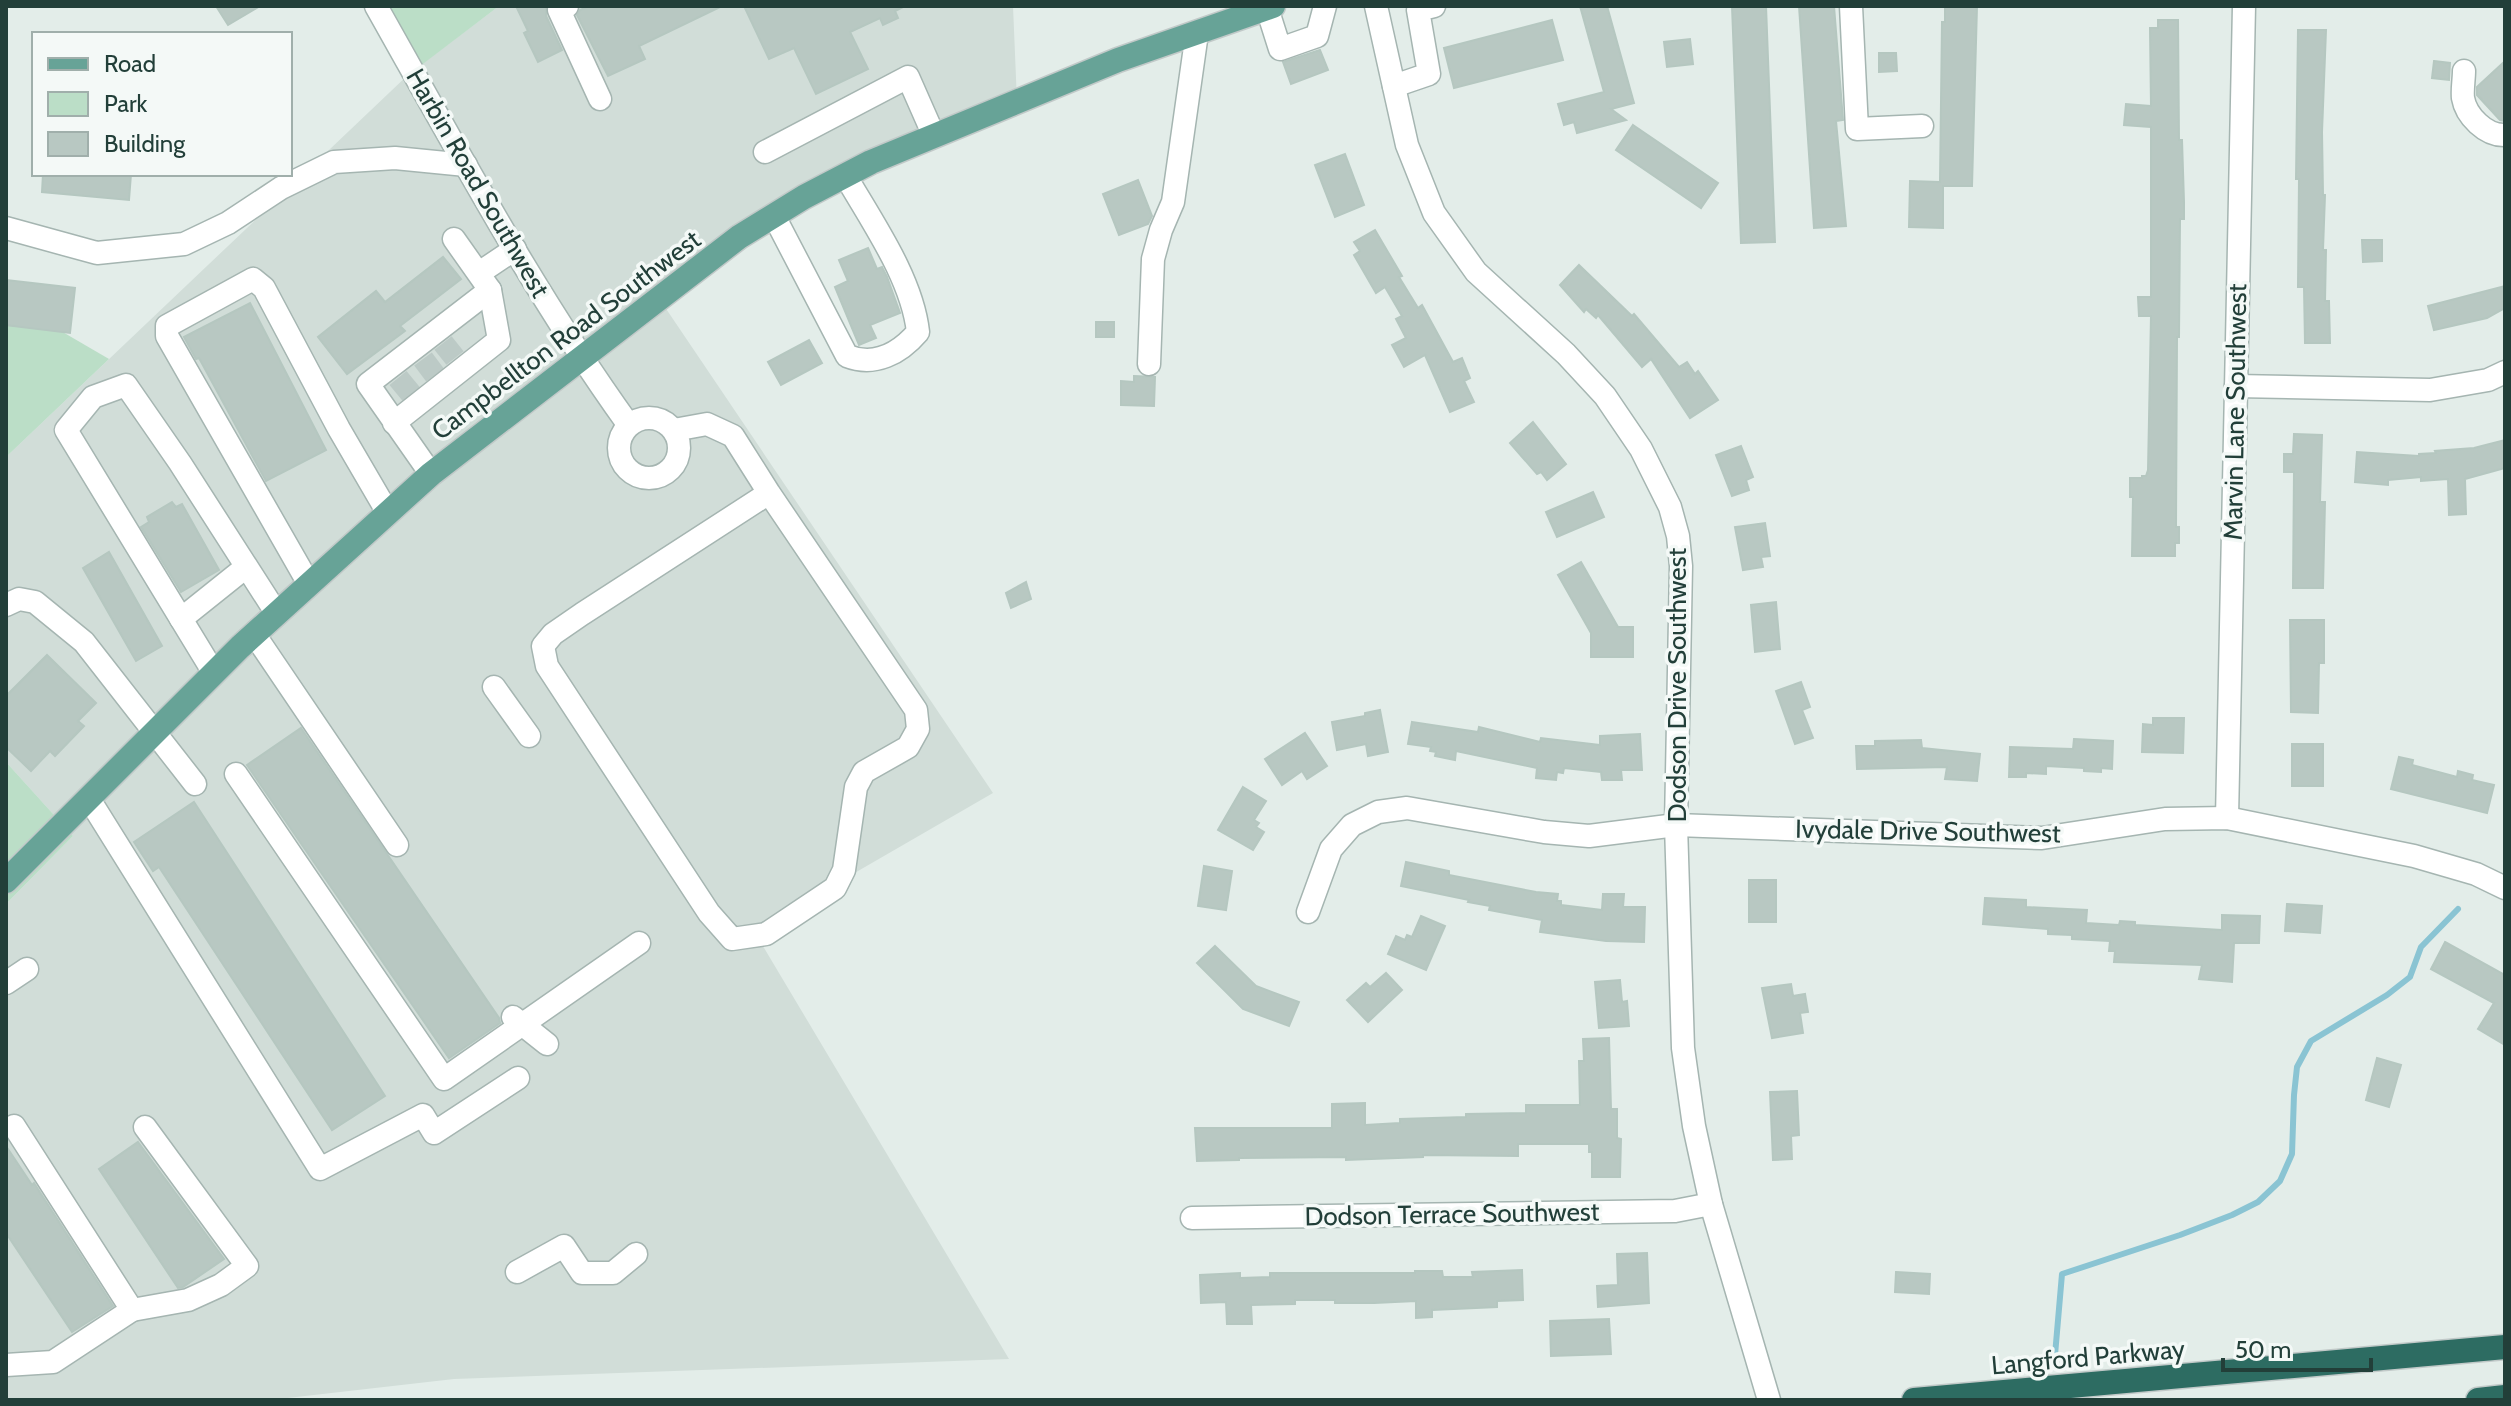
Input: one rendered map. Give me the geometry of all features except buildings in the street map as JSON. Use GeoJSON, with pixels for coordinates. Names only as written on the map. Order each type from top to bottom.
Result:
{"type":"FeatureCollection","features":[{"type":"Feature","properties":{"kind":"highway","name":"Langford Parkway"},"geometry":{"type":"LineString","coordinates":[[1914,1400],[2505,1347]]}},
{"type":"Feature","properties":{"kind":"highway"},"geometry":{"type":"LineString","coordinates":[[2478,1400],[2505,1397]]}},
{"type":"Feature","properties":{"kind":"main road","name":"Campbellton Road Southwest"},"geometry":{"type":"LineString","coordinates":[[6,881],[254,634],[431,474],[739,237],[871,162],[1118,60],[1270,7]]}},
{"type":"Feature","properties":{"kind":"street","name":"Harbin Road Southwest"},"geometry":{"type":"LineString","coordinates":[[376,6],[581,359],[628,424]]}},
{"type":"Feature","properties":{"kind":"street"},"geometry":{"type":"LineString","coordinates":[[567,6],[559,10],[600,99]]}},
{"type":"Feature","properties":{"kind":"street"},"geometry":{"type":"LineString","coordinates":[[1270,7],[1280,49],[1317,36],[1325,6]]}},
{"type":"Feature","properties":{"kind":"street","name":"Dodson Drive Southwest"},"geometry":{"type":"LineString","coordinates":[[1376,6],[1407,145],[1434,213],[1476,272],[1566,354],[1605,396],[1641,449],[1670,507],[1678,536],[1681,566],[1676,825],[1683,1048],[1694,1126],[1711,1204],[1769,1400]]}},
{"type":"Feature","properties":{"kind":"street"},"geometry":{"type":"LineString","coordinates":[[1394,86],[1429,74],[1418,10],[1434,6]]}},
{"type":"Feature","properties":{"kind":"street"},"geometry":{"type":"LineString","coordinates":[[1851,6],[1857,129],[1922,126]]}},
{"type":"Feature","properties":{"kind":"street","name":"Marvin Lane Southwest"},"geometry":{"type":"LineString","coordinates":[[2227,818],[2244,6]]}},
{"type":"Feature","properties":{"kind":"street"},"geometry":{"type":"LineString","coordinates":[[1149,364],[1153,259],[1173,202],[1197,33]]}},
{"type":"Feature","properties":{"kind":"street"},"geometry":{"type":"LineString","coordinates":[[2464,71],[2463,100],[2478,125],[2505,135]]}},
{"type":"Feature","properties":{"kind":"street"},"geometry":{"type":"LineString","coordinates":[[765,152],[908,77],[934,136]]}},
{"type":"Feature","properties":{"kind":"street"},"geometry":{"type":"LineString","coordinates":[[6,228],[97,253],[184,244],[228,223],[281,188],[334,162],[395,158],[466,165]]}},
{"type":"Feature","properties":{"kind":"street"},"geometry":{"type":"LineString","coordinates":[[774,216],[847,356],[867,360],[888,356],[906,345],[918,332],[916,315],[879,233],[845,175]]}},
{"type":"Feature","properties":{"kind":"street"},"geometry":{"type":"LineString","coordinates":[[431,474],[368,384],[404,386],[449,350],[499,340],[485,281],[454,239]]}},
{"type":"Feature","properties":{"kind":"street"},"geometry":{"type":"LineString","coordinates":[[394,423],[404,386],[449,350],[485,281],[515,249]]}},
{"type":"Feature","properties":{"kind":"street"},"geometry":{"type":"LineString","coordinates":[[309,584],[167,336],[167,326],[253,279],[264,288],[388,513]]}},
{"type":"Feature","properties":{"kind":"street"},"geometry":{"type":"LineString","coordinates":[[2236,386],[2430,390],[2488,380],[2505,372]]}},
{"type":"Feature","properties":{"kind":"street"},"geometry":{"type":"LineString","coordinates":[[214,673],[66,430],[93,397],[126,385],[277,614]]}},
{"type":"Feature","properties":{"kind":"street"},"geometry":{"type":"LineString","coordinates":[[648,418],[658,419],[674,430],[680,449],[678,459],[665,474],[646,478],[636,476],[622,462],[620,442],[628,424],[648,418]]}},
{"type":"Feature","properties":{"kind":"street"},"geometry":{"type":"LineString","coordinates":[[674,430],[707,424],[733,436],[916,710],[918,729],[908,747],[864,772],[856,787],[844,870],[835,888],[766,934],[732,939],[709,913],[547,666],[543,646],[553,634],[582,614],[769,493]]}},
{"type":"Feature","properties":{"kind":"street"},"geometry":{"type":"LineString","coordinates":[[181,619],[246,567]]}},
{"type":"Feature","properties":{"kind":"street"},"geometry":{"type":"LineString","coordinates":[[6,605],[19,599],[35,602],[84,642],[195,784]]}},
{"type":"Feature","properties":{"kind":"street"},"geometry":{"type":"LineString","coordinates":[[254,634],[397,845]]}},
{"type":"Feature","properties":{"kind":"street"},"geometry":{"type":"LineString","coordinates":[[494,687],[529,736]]}},
{"type":"Feature","properties":{"kind":"street"},"geometry":{"type":"LineString","coordinates":[[236,774],[444,1079],[518,1021],[639,943]]}},
{"type":"Feature","properties":{"kind":"street"},"geometry":{"type":"LineString","coordinates":[[89,799],[320,1169],[423,1115],[434,1133],[518,1078]]}},
{"type":"Feature","properties":{"kind":"street","name":"Ivydale Drive Southwest"},"geometry":{"type":"LineString","coordinates":[[1308,912],[1331,849],[1352,825],[1378,812],[1407,808],[1544,832],[1589,836],[1676,825],[2042,838],[2165,819],[2227,818],[2414,856],[2476,874],[2505,888]]}},
{"type":"Feature","properties":{"kind":"street"},"geometry":{"type":"LineString","coordinates":[[6,983],[27,969]]}},
{"type":"Feature","properties":{"kind":"street"},"geometry":{"type":"LineString","coordinates":[[518,1021],[547,1044]]}},
{"type":"Feature","properties":{"kind":"street"},"geometry":{"type":"LineString","coordinates":[[14,1126],[132,1310]]}},
{"type":"Feature","properties":{"kind":"street"},"geometry":{"type":"LineString","coordinates":[[6,1365],[53,1362],[132,1310],[188,1300],[221,1285],[247,1266],[145,1127]]}},
{"type":"Feature","properties":{"kind":"street","name":"Dodson Terrace Southwest"},"geometry":{"type":"LineString","coordinates":[[1192,1218],[1675,1211],[1711,1204]]}},
{"type":"Feature","properties":{"kind":"street"},"geometry":{"type":"LineString","coordinates":[[517,1272],[564,1246],[582,1273],[613,1273],[636,1254]]}},
{"type":"Feature","properties":{"kind":"shaded area"},"geometry":{"type":"Polygon","coordinates":[[[499,6],[1013,6],[1017,102],[790,192],[652,288],[993,793],[754,931],[1009,1359],[454,1379],[270,1400],[6,1400],[6,904],[73,836],[6,762],[6,457],[410,73],[499,6]]]}},
{"type":"Feature","properties":{"kind":"green space"},"geometry":{"type":"Polygon","coordinates":[[[374,6],[499,6],[411,73],[374,6]]]}},
{"type":"Feature","properties":{"kind":"green space"},"geometry":{"type":"Polygon","coordinates":[[[6,299],[109,359],[6,457],[6,299]]]}},
{"type":"Feature","properties":{"kind":"green space"},"geometry":{"type":"Polygon","coordinates":[[[6,762],[73,836],[6,904],[6,762]]]}},
{"type":"Feature","properties":{"kind":"waterway"},"geometry":{"type":"LineString","coordinates":[[2055,1355],[2062,1274],[2232,1215],[2258,1202],[2280,1181],[2292,1154],[2297,1067],[2311,1041],[2387,995],[2410,977],[2421,947],[2458,909]]}},
{"type":"Feature","properties":{"kind":"tunnel"},"geometry":{"type":"LineString","coordinates":[[443,343],[455,358]]}},
{"type":"Feature","properties":{"kind":"tunnel"},"geometry":{"type":"LineString","coordinates":[[423,359],[435,375]]}},
{"type":"Feature","properties":{"kind":"tunnel"},"geometry":{"type":"LineString","coordinates":[[398,378],[412,395]]}}]}
